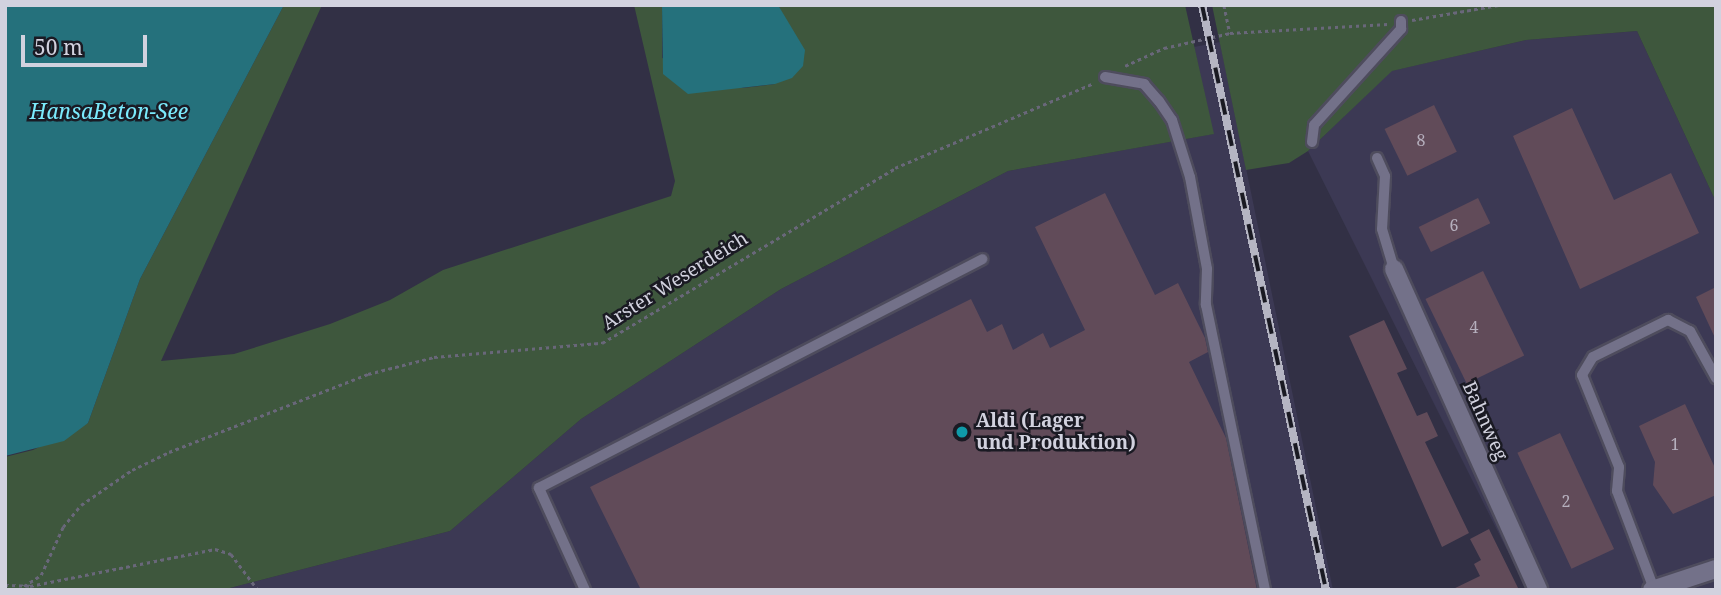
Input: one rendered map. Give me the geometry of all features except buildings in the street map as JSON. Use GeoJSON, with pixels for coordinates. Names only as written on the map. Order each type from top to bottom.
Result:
{"type":"FeatureCollection","features":[{"type":"Feature","properties":{"kind":"street","name":"Bahnweg"},"geometry":{"type":"LineString","coordinates":[[1394,269],[1538,590]]}},
{"type":"Feature","properties":{"kind":"street"},"geometry":{"type":"LineString","coordinates":[[1653,589],[1716,569]]}},
{"type":"Feature","properties":{"kind":"lane"},"geometry":{"type":"LineString","coordinates":[[1312,142],[1314,125],[1401,29],[1401,22]]}},
{"type":"Feature","properties":{"kind":"lane"},"geometry":{"type":"LineString","coordinates":[[1105,77],[1144,84],[1172,120],[1190,177],[1207,269],[1206,305],[1265,590]]}},
{"type":"Feature","properties":{"kind":"lane"},"geometry":{"type":"LineString","coordinates":[[1377,158],[1385,176],[1382,229],[1394,269]]}},
{"type":"Feature","properties":{"kind":"lane"},"geometry":{"type":"LineString","coordinates":[[585,590],[538,488],[982,259]]}},
{"type":"Feature","properties":{"kind":"lane"},"geometry":{"type":"LineString","coordinates":[[1653,589],[1617,491],[1619,467],[1582,374],[1593,357],[1668,320],[1690,331],[1716,378]]}},
{"type":"Feature","properties":{"kind":"path"},"geometry":{"type":"LineString","coordinates":[[1224,5],[1230,33]]}},
{"type":"Feature","properties":{"kind":"path","name":"Arster Weserdeich"},"geometry":{"type":"LineString","coordinates":[[30,586],[82,505],[156,458],[368,374],[420,360],[500,348],[602,343],[895,168],[1105,77],[1164,48],[1230,33],[1401,22],[1499,5]]}},
{"type":"Feature","properties":{"kind":"path"},"geometry":{"type":"LineString","coordinates":[[18,590],[215,550],[231,554],[258,590]]}},
{"type":"Feature","properties":{"kind":"path"},"geometry":{"type":"LineString","coordinates":[[5,585],[30,586]]}},
{"type":"Feature","properties":{"kind":"shaded area"},"geometry":{"type":"Polygon","coordinates":[[[284,5],[322,5],[161,361],[234,354],[330,324],[390,300],[443,270],[671,196],[675,181],[634,5],[662,5],[662,58],[743,88],[775,84],[789,27],[778,5],[1185,5],[1214,134],[1008,171],[781,289],[581,419],[450,531],[222,590],[5,590],[5,457],[33,450],[88,423],[140,279],[284,5]]]}},
{"type":"Feature","properties":{"kind":"shaded area"},"geometry":{"type":"Polygon","coordinates":[[[1212,5],[1716,5],[1716,202],[1637,31],[1526,40],[1392,71],[1308,151],[1289,163],[1246,170],[1212,5]]]}},
{"type":"Feature","properties":{"kind":"shaded area"},"geometry":{"type":"Polygon","coordinates":[[[1637,31],[1716,202],[1716,590],[1527,590],[1308,151],[1391,71],[1526,40],[1637,31]]]}},
{"type":"Feature","properties":{"kind":"shaded area"},"geometry":{"type":"Polygon","coordinates":[[[1220,42],[1333,590],[222,590],[450,531],[581,419],[781,289],[1008,171],[1213,134],[1194,47],[1220,42]]]}},
{"type":"Feature","properties":{"kind":"water","name":"HansaBeton-See"},"geometry":{"type":"Polygon","coordinates":[[[5,5],[284,5],[140,279],[88,423],[64,441],[5,456],[5,5]]]}},
{"type":"Feature","properties":{"kind":"water"},"geometry":{"type":"Polygon","coordinates":[[[662,5],[778,5],[805,50],[803,66],[792,78],[775,84],[688,94],[663,74],[662,5]]]}},
{"type":"Feature","properties":{"kind":"railway"},"geometry":{"type":"LineString","coordinates":[[1202,5],[1326,590]]}},
{"type":"Feature","properties":{"kind":"place","name":"Aldi (Lager und Produktion)"},"geometry":{"type":"Point","coordinates":[962,432]}}]}
